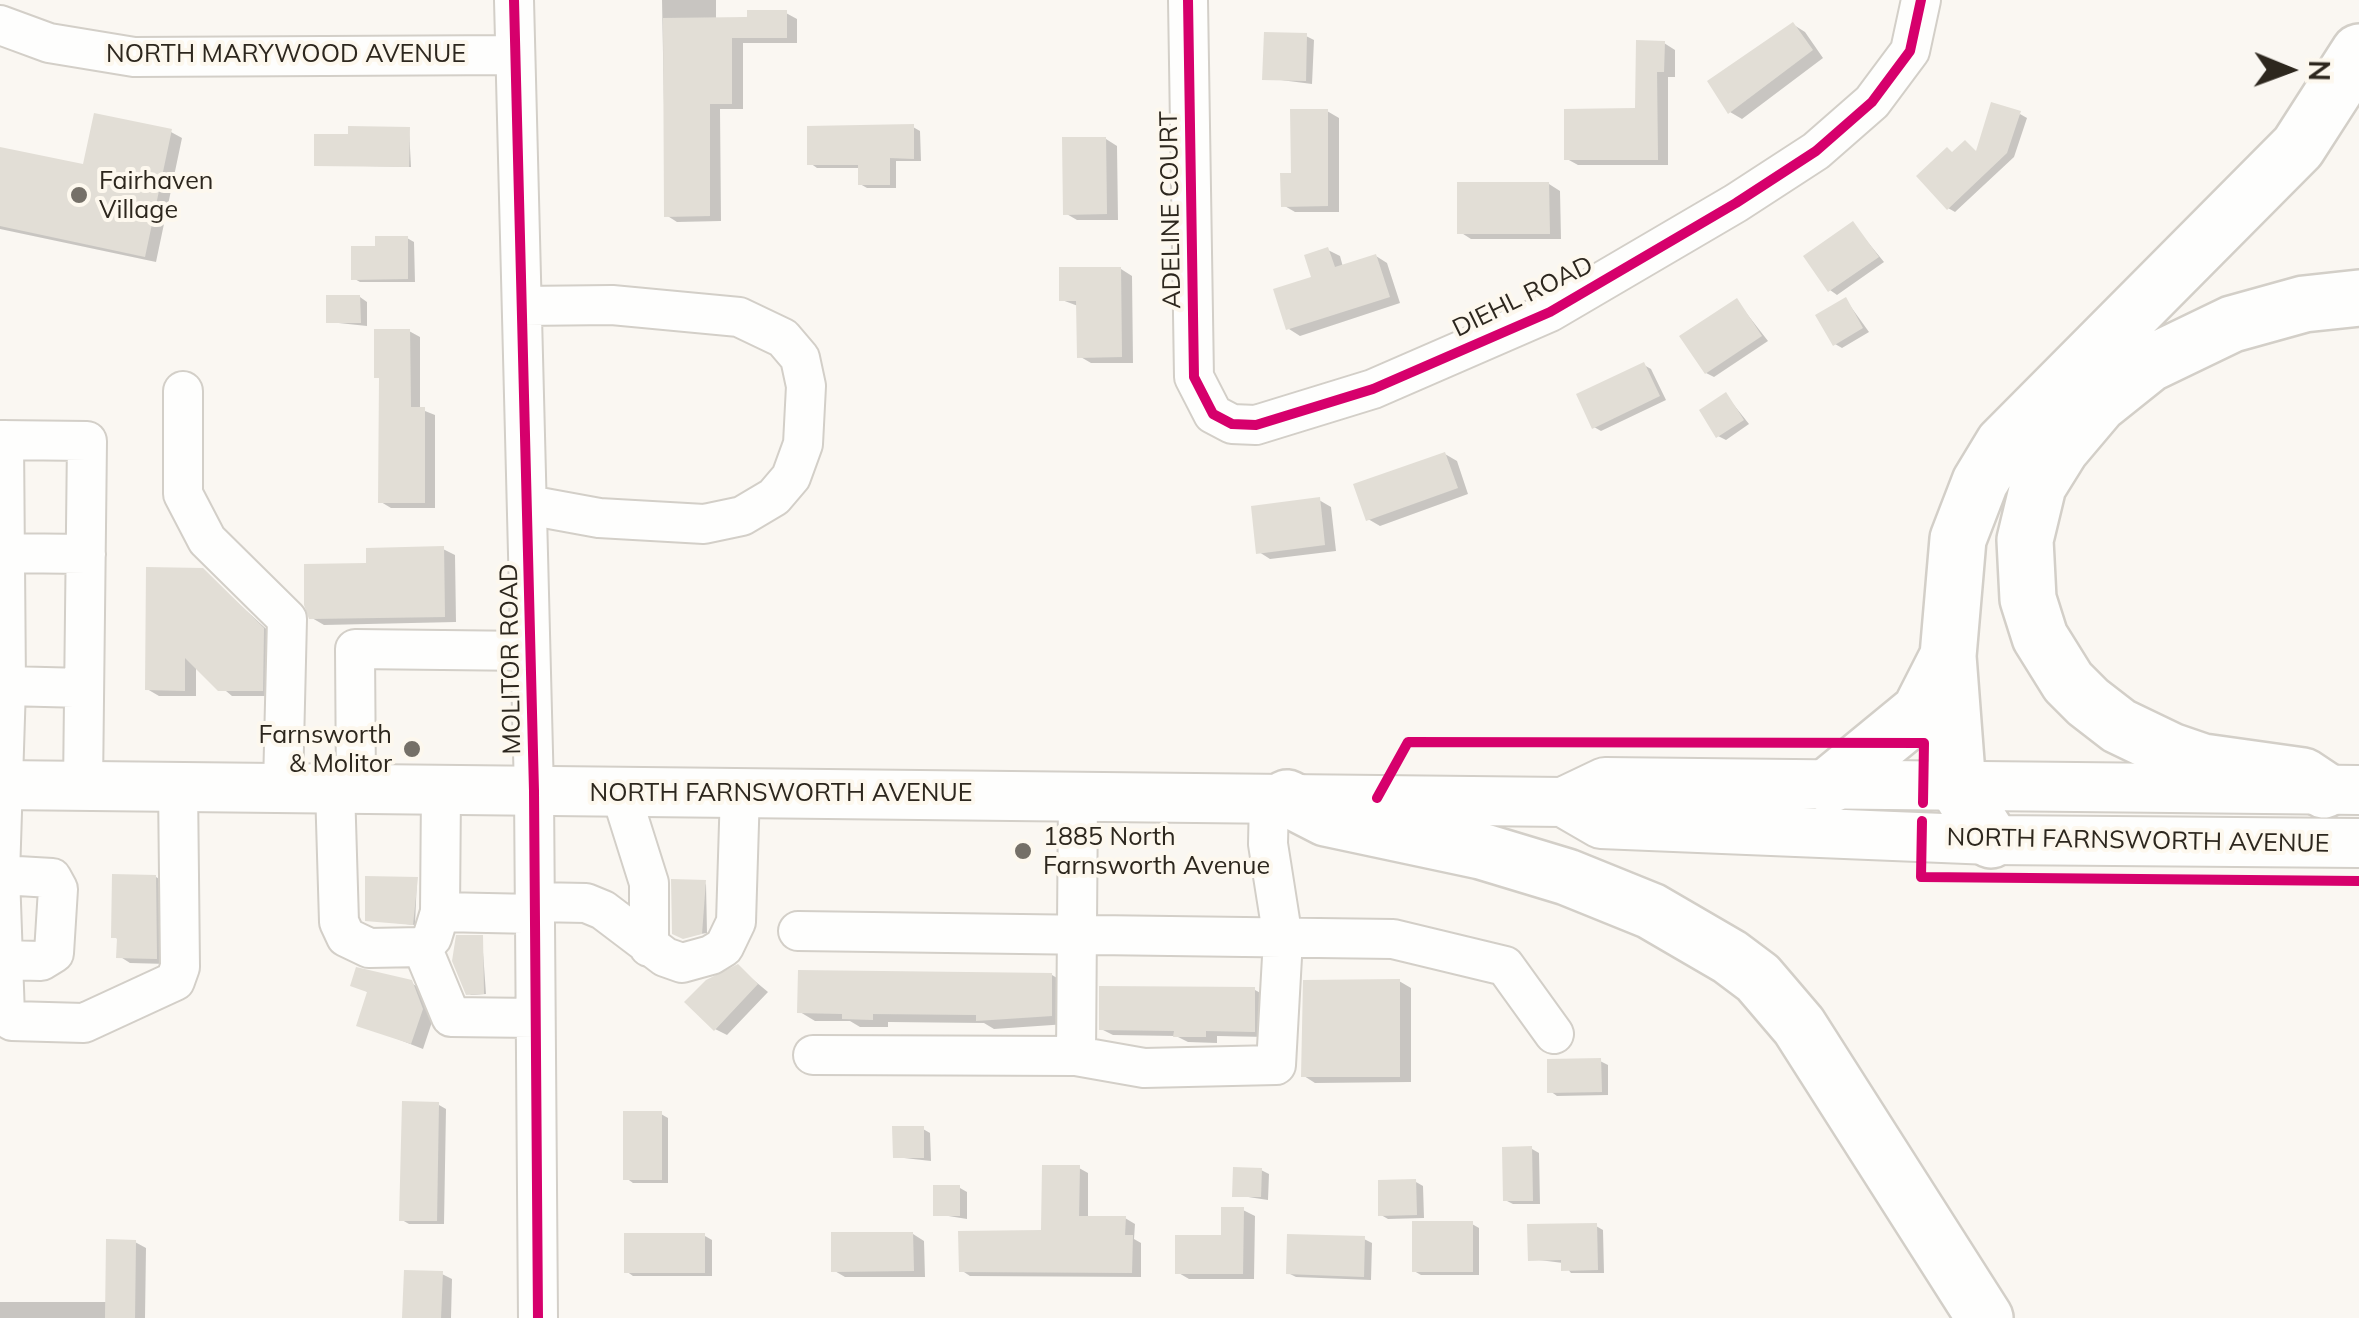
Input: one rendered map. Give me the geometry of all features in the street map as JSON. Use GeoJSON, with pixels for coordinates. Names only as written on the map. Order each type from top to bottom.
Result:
{"type":"FeatureCollection","features":[{"type":"Feature","properties":{"kind":"highway"},"geometry":{"type":"LineString","coordinates":[[1991,840],[1958,788],[1948,656],[1958,539],[1980,482],[2003,444],[2275,172],[2316,125],[2359,52]]}},
{"type":"Feature","properties":{"kind":"highway"},"geometry":{"type":"LineString","coordinates":[[2341,790],[2302,776],[2203,762],[2171,751],[2119,726],[2088,702],[2068,682],[2040,637],[2028,600],[2025,540],[2038,486],[2060,449],[2099,404],[2149,364],[2232,324],[2304,304],[2359,298]]}},
{"type":"Feature","properties":{"kind":"highway"},"geometry":{"type":"LineString","coordinates":[[1830,785],[1920,711],[1948,656]]}},
{"type":"Feature","properties":{"kind":"highway"},"geometry":{"type":"LineString","coordinates":[[1278,798],[1326,818],[1480,851],[1567,877],[1651,911],[1730,957],[1758,978],[1799,1026],[1985,1318]]}},
{"type":"Feature","properties":{"kind":"main road","name":"NORTH FARNSWORTH AVENUE"},"geometry":{"type":"LineString","coordinates":[[2,785],[1563,802],[1605,782],[2341,790]]}},
{"type":"Feature","properties":{"kind":"main road","name":"NORTH FARNSWORTH AVENUE"},"geometry":{"type":"LineString","coordinates":[[1563,802],[1601,824],[1991,840],[2359,843]]}},
{"type":"Feature","properties":{"kind":"street","name":"MOLITOR ROAD"},"geometry":{"type":"LineString","coordinates":[[514,0],[534,791],[538,1318]]}},
{"type":"Feature","properties":{"kind":"street","name":"ADELINE COURT"},"geometry":{"type":"LineString","coordinates":[[1188,0],[1194,377],[1213,414]]}},
{"type":"Feature","properties":{"kind":"street","name":"DIEHL ROAD"},"geometry":{"type":"LineString","coordinates":[[1213,414],[1232,424],[1278,420],[1372,389],[1550,312],[1816,151],[1872,102],[1910,52],[1922,0]]}},
{"type":"Feature","properties":{"kind":"street","name":"NORTH MARYWOOD AVENUE"},"geometry":{"type":"LineString","coordinates":[[0,25],[49,43],[134,58],[516,55]]}},
{"type":"Feature","properties":{"kind":"street"},"geometry":{"type":"LineString","coordinates":[[522,306],[612,305],[739,316],[783,338],[800,358],[806,386],[803,444],[791,477],[774,498],[742,516],[704,524],[599,518],[528,505]]}},
{"type":"Feature","properties":{"kind":"street"},"geometry":{"type":"LineString","coordinates":[[183,391],[183,494],[207,540],[287,619],[283,786]]}},
{"type":"Feature","properties":{"kind":"street"},"geometry":{"type":"LineString","coordinates":[[83,786],[87,441],[2,440],[6,686],[1,960],[2,1009],[12,1021],[92,1021],[175,982],[180,967],[178,786]]}},
{"type":"Feature","properties":{"kind":"street"},"geometry":{"type":"LineString","coordinates":[[1,553],[86,554]]}},
{"type":"Feature","properties":{"kind":"street"},"geometry":{"type":"LineString","coordinates":[[440,790],[440,912],[432,938],[422,947],[369,948],[346,937],[340,922],[354,649],[530,651]]}},
{"type":"Feature","properties":{"kind":"street"},"geometry":{"type":"LineString","coordinates":[[6,686],[84,688]]}},
{"type":"Feature","properties":{"kind":"street"},"geometry":{"type":"LineString","coordinates":[[620,791],[649,883],[649,947]]}},
{"type":"Feature","properties":{"kind":"street"},"geometry":{"type":"LineString","coordinates":[[440,912],[586,903],[602,910],[649,947],[682,963],[712,956],[724,946],[736,922],[740,791]]}},
{"type":"Feature","properties":{"kind":"street"},"geometry":{"type":"LineString","coordinates":[[1076,1056],[1078,795]]}},
{"type":"Feature","properties":{"kind":"street"},"geometry":{"type":"LineString","coordinates":[[813,1056],[1076,1056],[1144,1068],[1276,1064],[1283,939],[1268,844],[1278,798]]}},
{"type":"Feature","properties":{"kind":"street"},"geometry":{"type":"LineString","coordinates":[[0,875],[52,878],[58,889],[54,953],[41,961],[1,960]]}},
{"type":"Feature","properties":{"kind":"street"},"geometry":{"type":"LineString","coordinates":[[798,932],[1393,939],[1504,966],[1554,1034]]}},
{"type":"Feature","properties":{"kind":"street"},"geometry":{"type":"LineString","coordinates":[[422,947],[450,1016],[535,1018]]}},
{"type":"Feature","properties":{"kind":"building"},"geometry":{"type":"Polygon","coordinates":[[[747,10],[787,10],[787,38],[732,38],[732,104],[710,104],[710,216],[664,217],[663,18],[747,17],[747,10]]]}},
{"type":"Feature","properties":{"kind":"building"},"geometry":{"type":"Polygon","coordinates":[[[1793,22],[1813,50],[1728,114],[1707,81],[1793,22]]]}},
{"type":"Feature","properties":{"kind":"building"},"geometry":{"type":"Polygon","coordinates":[[[1264,32],[1307,33],[1306,81],[1262,80],[1264,32]]]}},
{"type":"Feature","properties":{"kind":"building"},"geometry":{"type":"Polygon","coordinates":[[[1636,40],[1665,41],[1664,72],[1657,72],[1658,160],[1564,160],[1564,109],[1635,108],[1636,40]]]}},
{"type":"Feature","properties":{"kind":"building"},"geometry":{"type":"Polygon","coordinates":[[[1991,102],[2021,111],[2007,153],[1947,210],[1916,176],[1947,147],[1952,152],[1965,140],[1976,151],[1991,102]]]}},
{"type":"Feature","properties":{"kind":"building"},"geometry":{"type":"Polygon","coordinates":[[[1290,109],[1328,109],[1328,206],[1281,207],[1280,173],[1291,173],[1290,109]]]}},
{"type":"Feature","properties":{"kind":"building","name":"Fairhaven Village"},"geometry":{"type":"Polygon","coordinates":[[[94,113],[172,129],[145,257],[0,226],[0,147],[83,164],[94,113]]]}},
{"type":"Feature","properties":{"kind":"building"},"geometry":{"type":"Polygon","coordinates":[[[914,124],[914,159],[890,158],[890,185],[858,185],[858,165],[807,165],[807,126],[914,124]]]}},
{"type":"Feature","properties":{"kind":"building"},"geometry":{"type":"Polygon","coordinates":[[[348,126],[410,127],[409,167],[314,166],[314,134],[348,134],[348,126]]]}},
{"type":"Feature","properties":{"kind":"building"},"geometry":{"type":"Polygon","coordinates":[[[1062,137],[1106,137],[1107,214],[1063,215],[1062,137]]]}},
{"type":"Feature","properties":{"kind":"building"},"geometry":{"type":"Polygon","coordinates":[[[1457,182],[1549,182],[1550,234],[1457,234],[1457,182]]]}},
{"type":"Feature","properties":{"kind":"building"},"geometry":{"type":"Polygon","coordinates":[[[1853,221],[1879,257],[1828,292],[1803,256],[1853,221]]]}},
{"type":"Feature","properties":{"kind":"building"},"geometry":{"type":"Polygon","coordinates":[[[375,236],[408,236],[408,279],[351,280],[351,246],[375,246],[375,236]]]}},
{"type":"Feature","properties":{"kind":"building"},"geometry":{"type":"Polygon","coordinates":[[[1328,247],[1335,267],[1376,254],[1390,297],[1286,330],[1273,289],[1311,277],[1304,255],[1328,247]]]}},
{"type":"Feature","properties":{"kind":"building"},"geometry":{"type":"Polygon","coordinates":[[[1059,267],[1121,267],[1122,357],[1077,358],[1076,301],[1059,301],[1059,267]]]}},
{"type":"Feature","properties":{"kind":"building"},"geometry":{"type":"Polygon","coordinates":[[[326,295],[360,295],[361,323],[326,323],[326,295]]]}},
{"type":"Feature","properties":{"kind":"building"},"geometry":{"type":"Polygon","coordinates":[[[1846,297],[1863,328],[1833,346],[1815,315],[1846,297]]]}},
{"type":"Feature","properties":{"kind":"building"},"geometry":{"type":"Polygon","coordinates":[[[1737,298],[1762,336],[1705,374],[1679,336],[1737,298]]]}},
{"type":"Feature","properties":{"kind":"building"},"geometry":{"type":"Polygon","coordinates":[[[374,329],[410,329],[411,407],[425,407],[425,503],[378,503],[379,378],[374,378],[374,329]]]}},
{"type":"Feature","properties":{"kind":"building"},"geometry":{"type":"Polygon","coordinates":[[[1644,362],[1660,396],[1592,429],[1576,394],[1644,362]]]}},
{"type":"Feature","properties":{"kind":"building"},"geometry":{"type":"Polygon","coordinates":[[[1726,392],[1744,420],[1716,438],[1699,410],[1726,392]]]}},
{"type":"Feature","properties":{"kind":"building"},"geometry":{"type":"Polygon","coordinates":[[[1445,452],[1458,488],[1366,521],[1353,484],[1445,452]]]}},
{"type":"Feature","properties":{"kind":"building"},"geometry":{"type":"Polygon","coordinates":[[[1320,497],[1325,545],[1256,554],[1251,506],[1320,497]]]}},
{"type":"Feature","properties":{"kind":"building"},"geometry":{"type":"Polygon","coordinates":[[[444,546],[445,617],[309,619],[304,605],[304,564],[366,563],[366,548],[444,546]]]}},
{"type":"Feature","properties":{"kind":"building"},"geometry":{"type":"Polygon","coordinates":[[[146,567],[203,568],[264,628],[263,691],[218,691],[185,658],[185,691],[145,690],[146,567]]]}},
{"type":"Feature","properties":{"kind":"building"},"geometry":{"type":"Polygon","coordinates":[[[112,874],[156,875],[157,959],[116,958],[117,938],[111,938],[112,874]]]}},
{"type":"Feature","properties":{"kind":"building"},"geometry":{"type":"Polygon","coordinates":[[[365,876],[418,877],[413,925],[365,921],[365,876]]]}},
{"type":"Feature","properties":{"kind":"building"},"geometry":{"type":"Polygon","coordinates":[[[671,879],[706,880],[702,934],[683,939],[672,934],[671,879]]]}},
{"type":"Feature","properties":{"kind":"building"},"geometry":{"type":"Polygon","coordinates":[[[456,935],[483,935],[484,994],[466,995],[452,961],[456,935]]]}},
{"type":"Feature","properties":{"kind":"building"},"geometry":{"type":"Polygon","coordinates":[[[738,964],[758,984],[714,1031],[684,1002],[706,980],[738,964]]]}},
{"type":"Feature","properties":{"kind":"building"},"geometry":{"type":"Polygon","coordinates":[[[356,967],[412,980],[423,1009],[411,1044],[356,1026],[367,992],[350,986],[356,967]]]}},
{"type":"Feature","properties":{"kind":"building"},"geometry":{"type":"Polygon","coordinates":[[[798,970],[1052,973],[1052,1016],[976,1021],[976,1015],[873,1014],[873,1020],[842,1019],[842,1014],[797,1013],[798,970]]]}},
{"type":"Feature","properties":{"kind":"building"},"geometry":{"type":"Polygon","coordinates":[[[1400,979],[1400,1077],[1301,1077],[1303,980],[1400,979]]]}},
{"type":"Feature","properties":{"kind":"building"},"geometry":{"type":"Polygon","coordinates":[[[1099,986],[1255,987],[1255,1032],[1206,1031],[1206,1037],[1173,1037],[1174,1031],[1099,1030],[1099,986]]]}},
{"type":"Feature","properties":{"kind":"building"},"geometry":{"type":"Polygon","coordinates":[[[1601,1058],[1602,1092],[1547,1093],[1547,1059],[1601,1058]]]}},
{"type":"Feature","properties":{"kind":"building"},"geometry":{"type":"Polygon","coordinates":[[[402,1101],[439,1102],[437,1221],[399,1221],[402,1101]]]}},
{"type":"Feature","properties":{"kind":"building"},"geometry":{"type":"Polygon","coordinates":[[[623,1111],[662,1111],[662,1180],[623,1180],[623,1111]]]}},
{"type":"Feature","properties":{"kind":"building"},"geometry":{"type":"Polygon","coordinates":[[[892,1126],[924,1126],[924,1158],[893,1158],[892,1126]]]}},
{"type":"Feature","properties":{"kind":"building"},"geometry":{"type":"Polygon","coordinates":[[[1532,1146],[1533,1201],[1503,1201],[1502,1147],[1532,1146]]]}},
{"type":"Feature","properties":{"kind":"building"},"geometry":{"type":"Polygon","coordinates":[[[1042,1165],[1080,1165],[1079,1216],[1126,1216],[1125,1235],[1133,1235],[1132,1273],[959,1272],[958,1231],[1041,1230],[1042,1165]]]}},
{"type":"Feature","properties":{"kind":"building"},"geometry":{"type":"Polygon","coordinates":[[[1233,1167],[1262,1168],[1261,1197],[1232,1197],[1233,1167]]]}},
{"type":"Feature","properties":{"kind":"building"},"geometry":{"type":"Polygon","coordinates":[[[1416,1179],[1417,1215],[1378,1216],[1378,1180],[1416,1179]]]}},
{"type":"Feature","properties":{"kind":"building"},"geometry":{"type":"Polygon","coordinates":[[[933,1185],[960,1185],[960,1216],[933,1216],[933,1185]]]}},
{"type":"Feature","properties":{"kind":"building"},"geometry":{"type":"Polygon","coordinates":[[[1221,1207],[1244,1207],[1243,1274],[1175,1274],[1175,1235],[1221,1235],[1221,1207]]]}},
{"type":"Feature","properties":{"kind":"building"},"geometry":{"type":"Polygon","coordinates":[[[1412,1221],[1473,1221],[1473,1272],[1412,1272],[1412,1221]]]}},
{"type":"Feature","properties":{"kind":"building"},"geometry":{"type":"Polygon","coordinates":[[[1597,1223],[1598,1270],[1561,1271],[1561,1260],[1528,1261],[1527,1224],[1597,1223]]]}},
{"type":"Feature","properties":{"kind":"building"},"geometry":{"type":"Polygon","coordinates":[[[831,1232],[913,1232],[914,1271],[831,1272],[831,1232]]]}},
{"type":"Feature","properties":{"kind":"building"},"geometry":{"type":"Polygon","coordinates":[[[624,1233],[705,1233],[705,1273],[624,1273],[624,1233]]]}},
{"type":"Feature","properties":{"kind":"building"},"geometry":{"type":"Polygon","coordinates":[[[1287,1234],[1365,1236],[1364,1277],[1286,1274],[1287,1234]]]}},
{"type":"Feature","properties":{"kind":"building"},"geometry":{"type":"Polygon","coordinates":[[[106,1239],[136,1240],[135,1318],[105,1318],[106,1239]]]}},
{"type":"Feature","properties":{"kind":"building"},"geometry":{"type":"Polygon","coordinates":[[[404,1270],[443,1271],[441,1318],[402,1318],[404,1270]]]}},
{"type":"Feature","properties":{"kind":"cycle path"},"geometry":{"type":"LineString","coordinates":[[514,0],[534,791],[538,1318]]}},
{"type":"Feature","properties":{"kind":"cycle path"},"geometry":{"type":"LineString","coordinates":[[1188,0],[1194,377],[1213,414],[1232,424],[1256,425],[1373,389],[1550,312],[1736,203],[1816,151],[1872,102],[1910,51],[1921,0]]}},
{"type":"Feature","properties":{"kind":"cycle path"},"geometry":{"type":"LineString","coordinates":[[1377,798],[1408,742],[1924,743],[1923,803]]}},
{"type":"Feature","properties":{"kind":"cycle path"},"geometry":{"type":"LineString","coordinates":[[1922,821],[1921,877],[2359,881]]}},
{"type":"Feature","properties":{"kind":"place","name":"Fairhaven Village"},"geometry":{"type":"Point","coordinates":[79,195]}},
{"type":"Feature","properties":{"kind":"place","name":"Farnsworth & Molitor"},"geometry":{"type":"Point","coordinates":[412,749]}},
{"type":"Feature","properties":{"kind":"place","name":"1885 North Farnsworth Avenue"},"geometry":{"type":"Point","coordinates":[1023,851]}}]}
